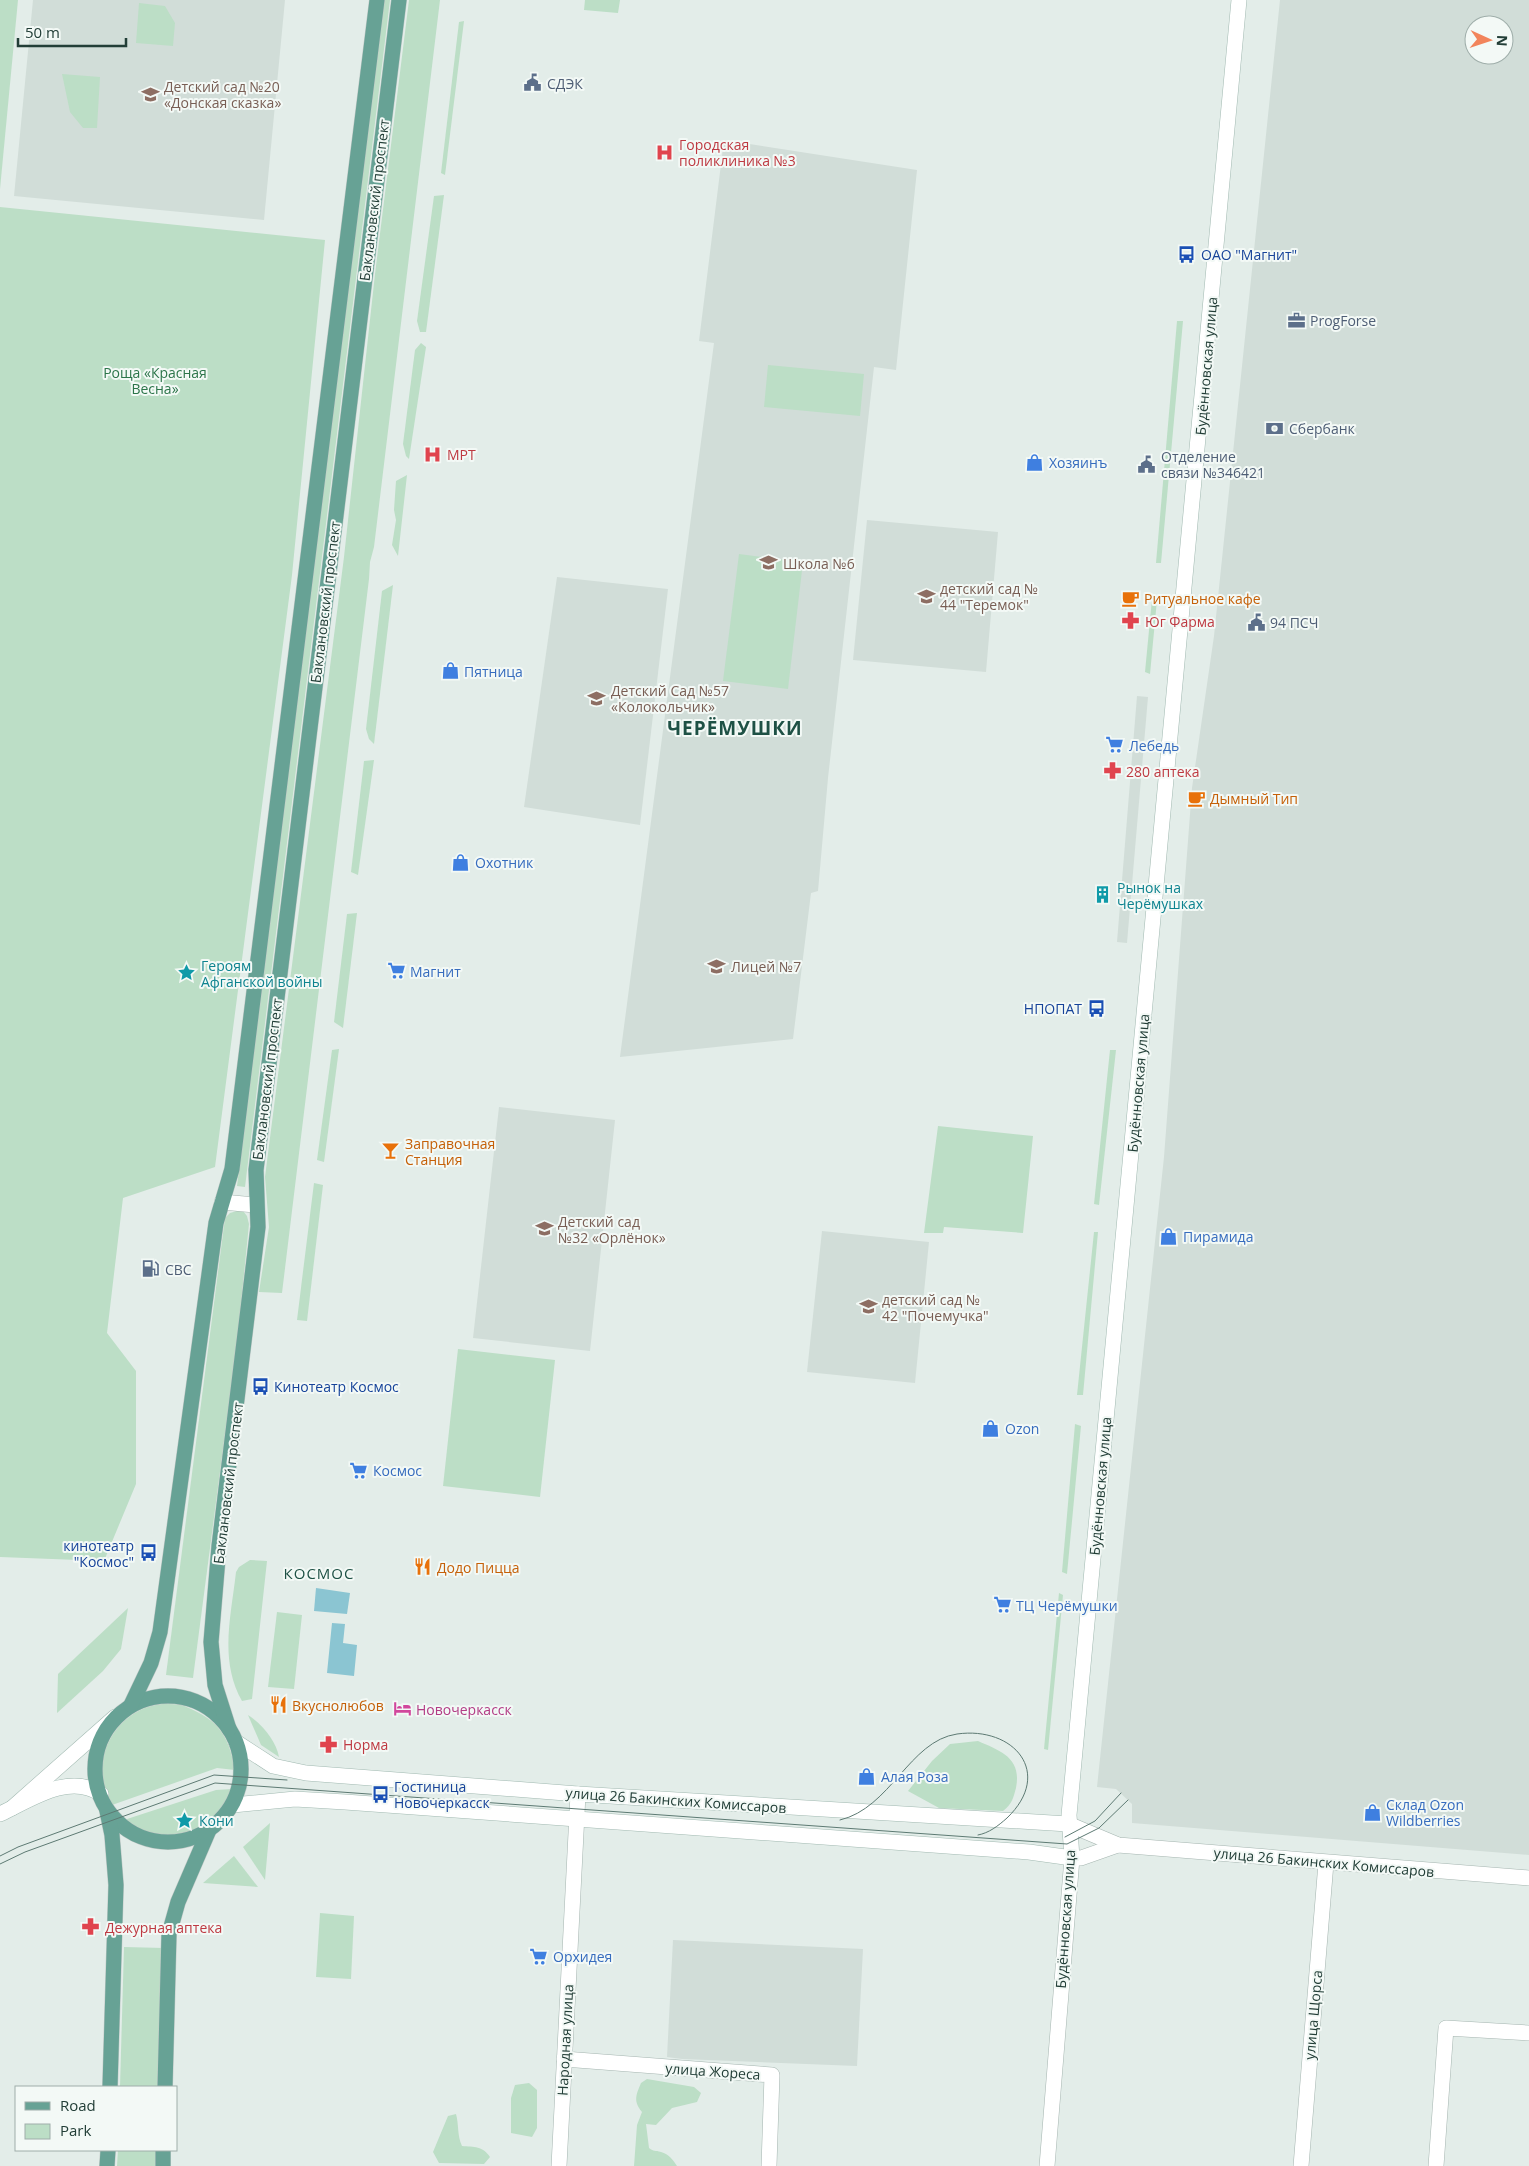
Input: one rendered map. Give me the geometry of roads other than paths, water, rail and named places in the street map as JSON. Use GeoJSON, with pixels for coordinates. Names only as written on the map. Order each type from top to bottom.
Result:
{"type":"FeatureCollection","features":[{"type":"Feature","properties":{"kind":"main road","name":"Баклановский проспект"},"geometry":{"type":"LineString","coordinates":[[130,1705],[151,1663],[160,1632],[216,1223],[232,1169],[376,0]]}},
{"type":"Feature","properties":{"kind":"main road","name":"Баклановский проспект"},"geometry":{"type":"LineString","coordinates":[[233,1736],[215,1685],[211,1642],[219,1546],[258,1227],[255,1205],[257,1160],[399,0]]}},
{"type":"Feature","properties":{"kind":"main road","name":"Будённовская улица"},"geometry":{"type":"LineString","coordinates":[[1047,2166],[1072,1858],[1068,1824],[1239,0]]}},
{"type":"Feature","properties":{"kind":"main road"},"geometry":{"type":"LineString","coordinates":[[222,1202],[255,1205]]}},
{"type":"Feature","properties":{"kind":"main road"},"geometry":{"type":"LineString","coordinates":[[158,1697],[184,1698],[197,1702],[210,1710],[233,1736],[240,1756],[242,1777],[233,1805],[220,1822],[209,1830],[183,1841],[155,1841],[129,1830],[112,1816],[103,1799],[92,1788],[81,1785],[59,1787],[6,1811],[130,1705],[158,1697]]}},
{"type":"Feature","properties":{"kind":"main road"},"geometry":{"type":"LineString","coordinates":[[110,2086],[116,1885],[112,1835],[95,1775],[96,1756],[100,1740],[115,1717]]}},
{"type":"Feature","properties":{"kind":"main road","name":"улица 26 Бакинских Комиссаров"},"geometry":{"type":"LineString","coordinates":[[233,1736],[273,1766],[306,1773],[578,1794],[1068,1824],[1118,1845],[1529,1878]]}},
{"type":"Feature","properties":{"kind":"main road","name":"Народная улица"},"geometry":{"type":"LineString","coordinates":[[559,2166],[578,1794]]}},
{"type":"Feature","properties":{"kind":"main road","name":"улица 26 Бакинских Комиссаров"},"geometry":{"type":"LineString","coordinates":[[233,1805],[295,1799],[1029,1852],[1072,1858],[1082,1858],[1118,1845]]}},
{"type":"Feature","properties":{"kind":"main road"},"geometry":{"type":"LineString","coordinates":[[165,2086],[169,1934],[188,1878],[209,1830]]}},
{"type":"Feature","properties":{"kind":"main road","name":"улица Щорса"},"geometry":{"type":"LineString","coordinates":[[1301,2166],[1326,1863]]}},
{"type":"Feature","properties":{"kind":"main road"},"geometry":{"type":"LineString","coordinates":[[1436,2166],[1446,2028],[1529,2034]]}},
{"type":"Feature","properties":{"kind":"main road","name":"улица Жореса"},"geometry":{"type":"LineString","coordinates":[[564,2059],[772,2075],[769,2166]]}},
{"type":"Feature","properties":{"kind":"main road"},"geometry":{"type":"LineString","coordinates":[[107,2166],[108,2151]]}},
{"type":"Feature","properties":{"kind":"main road"},"geometry":{"type":"LineString","coordinates":[[163,2151],[163,2166]]}},
{"type":"Feature","properties":{"kind":"water"},"geometry":{"type":"Polygon","coordinates":[[[316,1588],[350,1593],[347,1614],[314,1611],[316,1588]]]}},
{"type":"Feature","properties":{"kind":"water"},"geometry":{"type":"Polygon","coordinates":[[[332,1623],[345,1624],[343,1643],[357,1645],[354,1676],[327,1673],[332,1623]]]}},
{"type":"Feature","properties":{"kind":"tram line"},"geometry":{"type":"LineString","coordinates":[[840,1820],[858,1813],[873,1802],[912,1761],[940,1739],[957,1734],[977,1733],[995,1737],[1010,1745],[1021,1756],[1027,1770],[1027,1785],[1021,1801],[1007,1818],[993,1829],[978,1835]]}},
{"type":"Feature","properties":{"kind":"tram line"},"geometry":{"type":"LineString","coordinates":[[0,1856],[18,1847],[214,1775],[287,1780]]}},
{"type":"Feature","properties":{"kind":"tram line"},"geometry":{"type":"LineString","coordinates":[[0,1864],[25,1852],[215,1783],[1067,1844],[1099,1828],[1128,1800]]}},
{"type":"Feature","properties":{"kind":"tram line"},"geometry":{"type":"LineString","coordinates":[[1065,1837],[1095,1821],[1121,1793]]}},
{"type":"Feature","properties":{"kind":"place","name":"СДЭК"},"geometry":{"type":"Point","coordinates":[533,83]}},
{"type":"Feature","properties":{"kind":"place","name":"Детский сад №20 «Донская сказка»"},"geometry":{"type":"Point","coordinates":[150,94]}},
{"type":"Feature","properties":{"kind":"place","name":"Городская поликлиника №3"},"geometry":{"type":"Point","coordinates":[665,152]}},
{"type":"Feature","properties":{"kind":"place","name":"ОАО \"Магнит\""},"geometry":{"type":"Point","coordinates":[1187,254]}},
{"type":"Feature","properties":{"kind":"place","name":"ProgForse"},"geometry":{"type":"Point","coordinates":[1296,320]}},
{"type":"Feature","properties":{"kind":"place","name":"Сбербанк"},"geometry":{"type":"Point","coordinates":[1275,428]}},
{"type":"Feature","properties":{"kind":"place","name":"МРТ"},"geometry":{"type":"Point","coordinates":[433,454]}},
{"type":"Feature","properties":{"kind":"place","name":"Хозяинъ"},"geometry":{"type":"Point","coordinates":[1035,462]}},
{"type":"Feature","properties":{"kind":"place","name":"Отделение связи №346421"},"geometry":{"type":"Point","coordinates":[1147,464]}},
{"type":"Feature","properties":{"kind":"place","name":"Школа №6"},"geometry":{"type":"Point","coordinates":[769,563]}},
{"type":"Feature","properties":{"kind":"place","name":"детский сад № 44 \"Теремок\""},"geometry":{"type":"Point","coordinates":[926,596]}},
{"type":"Feature","properties":{"kind":"place","name":"Ритуальное кафе"},"geometry":{"type":"Point","coordinates":[1130,598]}},
{"type":"Feature","properties":{"kind":"place","name":"Юг Фарма"},"geometry":{"type":"Point","coordinates":[1131,621]}},
{"type":"Feature","properties":{"kind":"place","name":"94 ПСЧ"},"geometry":{"type":"Point","coordinates":[1256,622]}},
{"type":"Feature","properties":{"kind":"place","name":"Пятница"},"geometry":{"type":"Point","coordinates":[450,671]}},
{"type":"Feature","properties":{"kind":"place","name":"Детский Сад №57 «Колокольчик»"},"geometry":{"type":"Point","coordinates":[597,698]}},
{"type":"Feature","properties":{"kind":"place","name":"Лебедь"},"geometry":{"type":"Point","coordinates":[1115,745]}},
{"type":"Feature","properties":{"kind":"place","name":"280 аптека"},"geometry":{"type":"Point","coordinates":[1112,771]}},
{"type":"Feature","properties":{"kind":"place","name":"Дымный Тип"},"geometry":{"type":"Point","coordinates":[1196,798]}},
{"type":"Feature","properties":{"kind":"place","name":"Охотник"},"geometry":{"type":"Point","coordinates":[461,862]}},
{"type":"Feature","properties":{"kind":"place","name":"Рынок на Черёмушках"},"geometry":{"type":"Point","coordinates":[1103,895]}},
{"type":"Feature","properties":{"kind":"place","name":"Лицей №7"},"geometry":{"type":"Point","coordinates":[717,966]}},
{"type":"Feature","properties":{"kind":"place","name":"Магнит"},"geometry":{"type":"Point","coordinates":[396,971]}},
{"type":"Feature","properties":{"kind":"place","name":"Героям Афганской войны"},"geometry":{"type":"Point","coordinates":[187,973]}},
{"type":"Feature","properties":{"kind":"place","name":"НПОПАТ"},"geometry":{"type":"Point","coordinates":[1096,1008]}},
{"type":"Feature","properties":{"kind":"place","name":"Заправочная Станция"},"geometry":{"type":"Point","coordinates":[391,1151]}},
{"type":"Feature","properties":{"kind":"place","name":"Детский сад №32 «Орлёнок»"},"geometry":{"type":"Point","coordinates":[544,1229]}},
{"type":"Feature","properties":{"kind":"place","name":"Пирамида"},"geometry":{"type":"Point","coordinates":[1169,1236]}},
{"type":"Feature","properties":{"kind":"place","name":"СВС"},"geometry":{"type":"Point","coordinates":[151,1269]}},
{"type":"Feature","properties":{"kind":"place","name":"детский сад № 42 \"Почемучка\""},"geometry":{"type":"Point","coordinates":[868,1307]}},
{"type":"Feature","properties":{"kind":"place","name":"Кинотеатр Космос"},"geometry":{"type":"Point","coordinates":[260,1386]}},
{"type":"Feature","properties":{"kind":"place","name":"Ozon"},"geometry":{"type":"Point","coordinates":[991,1428]}},
{"type":"Feature","properties":{"kind":"place","name":"Космос"},"geometry":{"type":"Point","coordinates":[359,1470]}},
{"type":"Feature","properties":{"kind":"place","name":"кинотеатр \"Космос\""},"geometry":{"type":"Point","coordinates":[148,1553]}},
{"type":"Feature","properties":{"kind":"place","name":"Додо Пицца"},"geometry":{"type":"Point","coordinates":[423,1567]}},
{"type":"Feature","properties":{"kind":"place","name":"ТЦ Черёмушки"},"geometry":{"type":"Point","coordinates":[1002,1605]}},
{"type":"Feature","properties":{"kind":"place","name":"Вкуснолюбов"},"geometry":{"type":"Point","coordinates":[278,1705]}},
{"type":"Feature","properties":{"kind":"place","name":"Новочеркасск"},"geometry":{"type":"Point","coordinates":[402,1709]}},
{"type":"Feature","properties":{"kind":"place","name":"Норма"},"geometry":{"type":"Point","coordinates":[329,1744]}},
{"type":"Feature","properties":{"kind":"place","name":"Алая Роза"},"geometry":{"type":"Point","coordinates":[867,1776]}},
{"type":"Feature","properties":{"kind":"place","name":"Гостиница Новочеркасск"},"geometry":{"type":"Point","coordinates":[380,1794]}},
{"type":"Feature","properties":{"kind":"place","name":"Склад Ozon Wildberries"},"geometry":{"type":"Point","coordinates":[1372,1812]}},
{"type":"Feature","properties":{"kind":"place","name":"Кони"},"geometry":{"type":"Point","coordinates":[185,1820]}},
{"type":"Feature","properties":{"kind":"place","name":"Дежурная аптека"},"geometry":{"type":"Point","coordinates":[91,1927]}},
{"type":"Feature","properties":{"kind":"place","name":"Орхидея"},"geometry":{"type":"Point","coordinates":[539,1956]}},
{"type":"Feature","properties":{"kind":"district","name":"ЧЕРЁМУШКИ"},"geometry":{"type":"Point","coordinates":[735,728]}},
{"type":"Feature","properties":{"kind":"district","name":"КОСМОС"},"geometry":{"type":"Point","coordinates":[319,1573]}},
{"type":"Feature","properties":{"kind":"park label","name":"Роща «Красная Весна»"},"geometry":{"type":"Point","coordinates":[155,380]}}]}
